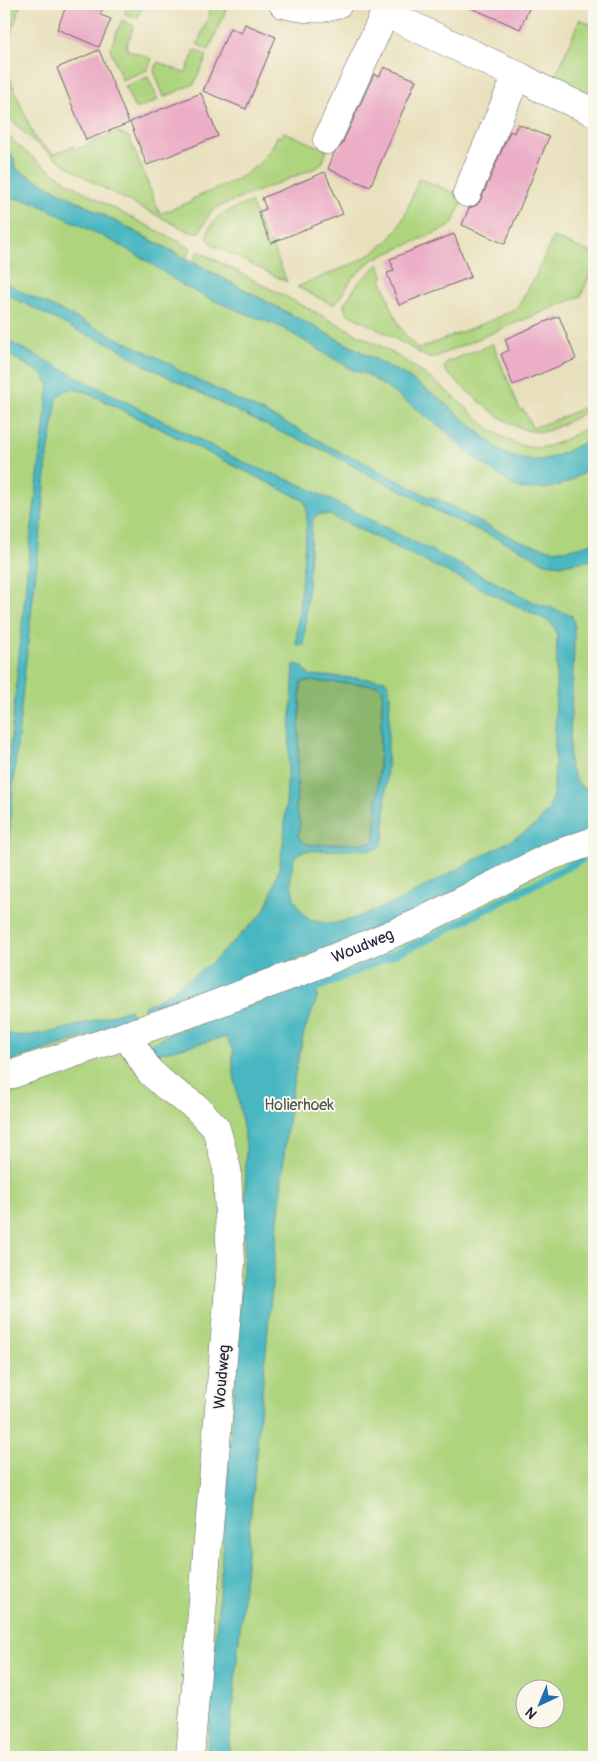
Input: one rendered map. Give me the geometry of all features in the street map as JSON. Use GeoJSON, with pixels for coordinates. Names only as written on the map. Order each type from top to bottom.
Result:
{"type":"FeatureCollection","features":[{"type":"Feature","properties":{"kind":"street"},"geometry":{"type":"LineString","coordinates":[[283,4],[305,9],[327,8],[338,4]]}},
{"type":"Feature","properties":{"kind":"street"},"geometry":{"type":"LineString","coordinates":[[327,140],[383,8],[544,90],[594,112]]}},
{"type":"Feature","properties":{"kind":"street"},"geometry":{"type":"LineString","coordinates":[[467,193],[511,90],[519,76]]}},
{"type":"Feature","properties":{"kind":"street","name":"Woudweg"},"geometry":{"type":"LineString","coordinates":[[4,1077],[200,1010],[300,972],[416,924],[551,856],[594,841]]}},
{"type":"Feature","properties":{"kind":"street","name":"Woudweg"},"geometry":{"type":"LineString","coordinates":[[126,1035],[150,1072],[196,1107],[216,1128],[227,1169],[231,1263],[190,1757]]}},
{"type":"Feature","properties":{"kind":"green space"},"geometry":{"type":"Polygon","coordinates":[[[4,4],[21,4],[6,49],[6,69],[35,139],[54,154],[73,146],[74,150],[117,132],[129,137],[160,214],[192,201],[192,199],[231,182],[253,169],[271,149],[278,135],[282,137],[284,132],[327,150],[323,162],[318,167],[216,208],[210,213],[199,232],[190,232],[91,181],[67,166],[23,132],[4,112],[4,4]]]}},
{"type":"Feature","properties":{"kind":"green space"},"geometry":{"type":"Polygon","coordinates":[[[129,4],[143,4],[137,19],[124,14],[129,4]]]}},
{"type":"Feature","properties":{"kind":"green space"},"geometry":{"type":"Polygon","coordinates":[[[192,4],[218,4],[227,7],[209,50],[197,44],[210,14],[208,10],[192,4]]]}},
{"type":"Feature","properties":{"kind":"green space"},"geometry":{"type":"Polygon","coordinates":[[[580,19],[594,26],[594,102],[555,82],[580,19]]]}},
{"type":"Feature","properties":{"kind":"green space"},"geometry":{"type":"Polygon","coordinates":[[[122,20],[134,26],[126,46],[128,50],[152,59],[147,70],[122,80],[110,48],[122,20]]]}},
{"type":"Feature","properties":{"kind":"green space"},"geometry":{"type":"Polygon","coordinates":[[[195,50],[207,56],[194,84],[164,97],[154,71],[158,62],[186,72],[195,50]]]}},
{"type":"Feature","properties":{"kind":"green space"},"geometry":{"type":"Polygon","coordinates":[[[148,77],[158,100],[138,108],[134,107],[125,86],[148,77]]]}},
{"type":"Feature","properties":{"kind":"green space"},"geometry":{"type":"Polygon","coordinates":[[[4,132],[24,151],[69,183],[191,248],[186,258],[16,169],[14,158],[4,149],[4,132]]]}},
{"type":"Feature","properties":{"kind":"green space","name":"Holierhoek"},"geometry":{"type":"Polygon","coordinates":[[[4,171],[402,387],[543,489],[566,483],[594,467],[594,1757],[4,1757],[4,171]]]}},
{"type":"Feature","properties":{"kind":"green space"},"geometry":{"type":"Polygon","coordinates":[[[419,178],[464,197],[449,227],[372,260],[353,277],[337,302],[333,304],[297,287],[352,264],[378,249],[398,228],[419,178]]]}},
{"type":"Feature","properties":{"kind":"green space"},"geometry":{"type":"Polygon","coordinates":[[[251,202],[268,244],[271,243],[287,282],[213,245],[207,238],[212,223],[217,218],[251,202]]]}},
{"type":"Feature","properties":{"kind":"green space"},"geometry":{"type":"Polygon","coordinates":[[[553,237],[594,254],[594,265],[581,296],[437,356],[426,357],[348,314],[344,308],[344,304],[359,282],[379,264],[384,277],[381,278],[395,316],[405,335],[419,349],[497,318],[518,307],[535,277],[553,237]]]}},
{"type":"Feature","properties":{"kind":"green space"},"geometry":{"type":"Polygon","coordinates":[[[198,251],[393,353],[453,396],[492,430],[510,441],[528,447],[543,447],[576,434],[594,423],[594,437],[561,454],[539,460],[516,458],[503,453],[440,399],[403,374],[193,262],[198,251]]]}},
{"type":"Feature","properties":{"kind":"green space"},"geometry":{"type":"Polygon","coordinates":[[[493,344],[520,410],[524,410],[532,428],[594,403],[594,407],[550,430],[537,432],[523,429],[508,422],[480,402],[446,372],[444,368],[447,362],[493,344]]]}},
{"type":"Feature","properties":{"kind":"green space"},"geometry":{"type":"Polygon","coordinates":[[[301,682],[378,685],[383,689],[375,841],[373,843],[310,845],[304,843],[298,836],[296,811],[301,682]]]}},
{"type":"Feature","properties":{"kind":"water"},"geometry":{"type":"Polygon","coordinates":[[[4,149],[14,158],[16,169],[403,374],[440,399],[503,453],[516,458],[539,460],[561,454],[594,437],[594,467],[566,483],[550,488],[524,489],[514,486],[470,455],[444,430],[368,375],[353,370],[281,327],[214,301],[184,286],[116,243],[33,202],[14,198],[4,193],[4,149]]]}},
{"type":"Feature","properties":{"kind":"water"},"geometry":{"type":"Polygon","coordinates":[[[4,281],[22,292],[171,364],[178,370],[507,535],[535,546],[555,550],[584,546],[594,542],[594,560],[560,565],[545,563],[518,548],[438,512],[409,494],[326,451],[278,431],[218,402],[141,363],[113,345],[76,330],[4,293],[4,281]]]}},
{"type":"Feature","properties":{"kind":"water"},"geometry":{"type":"Polygon","coordinates":[[[4,339],[247,464],[297,483],[536,603],[571,615],[574,621],[574,647],[569,761],[577,782],[582,788],[594,790],[594,829],[439,904],[151,1016],[145,1013],[144,1006],[160,999],[209,965],[262,914],[269,901],[279,868],[284,838],[294,664],[302,666],[309,675],[385,680],[389,686],[384,836],[381,846],[377,849],[304,851],[295,856],[291,871],[294,898],[301,911],[310,920],[331,924],[353,919],[399,901],[515,838],[536,825],[549,809],[554,791],[557,637],[554,627],[546,620],[330,515],[318,514],[312,521],[304,645],[299,646],[296,643],[307,519],[306,505],[303,500],[86,392],[69,390],[63,393],[57,400],[47,461],[13,786],[4,906],[4,809],[30,543],[49,385],[44,375],[4,352],[4,339]],[[301,682],[296,811],[300,823],[298,836],[304,843],[310,845],[373,843],[375,841],[383,690],[378,685],[301,682]]]}},
{"type":"Feature","properties":{"kind":"water"},"geometry":{"type":"Polygon","coordinates":[[[313,983],[318,996],[304,1032],[293,1084],[286,1136],[228,1757],[207,1757],[244,1251],[246,1145],[233,1069],[233,1051],[226,1037],[157,1054],[149,1048],[153,1043],[170,1034],[313,983]]]}},
{"type":"Feature","properties":{"kind":"water"},"geometry":{"type":"Polygon","coordinates":[[[130,1009],[132,1016],[125,1024],[4,1063],[4,1031],[13,1035],[45,1033],[65,1029],[130,1009]]]}},
{"type":"Feature","properties":{"kind":"building"},"geometry":{"type":"Polygon","coordinates":[[[67,4],[105,4],[100,15],[111,19],[99,47],[57,29],[67,4]]]}},
{"type":"Feature","properties":{"kind":"building"},"geometry":{"type":"Polygon","coordinates":[[[462,4],[531,4],[520,29],[462,4]]]}},
{"type":"Feature","properties":{"kind":"building"},"geometry":{"type":"Polygon","coordinates":[[[245,24],[276,37],[246,109],[203,91],[230,28],[241,33],[245,24]]]}},
{"type":"Feature","properties":{"kind":"building"},"geometry":{"type":"Polygon","coordinates":[[[99,50],[129,123],[86,140],[57,68],[99,50]]]}},
{"type":"Feature","properties":{"kind":"building"},"geometry":{"type":"Polygon","coordinates":[[[384,67],[416,80],[370,187],[328,169],[334,153],[341,146],[374,74],[379,77],[384,67]]]}},
{"type":"Feature","properties":{"kind":"building"},"geometry":{"type":"Polygon","coordinates":[[[201,93],[218,136],[147,165],[130,122],[201,93]]]}},
{"type":"Feature","properties":{"kind":"building"},"geometry":{"type":"Polygon","coordinates":[[[518,124],[549,137],[505,244],[462,225],[469,208],[477,205],[481,199],[510,131],[514,133],[518,124]]]}},
{"type":"Feature","properties":{"kind":"building"},"geometry":{"type":"Polygon","coordinates":[[[325,172],[343,214],[271,243],[258,212],[266,209],[262,198],[325,172]]]}},
{"type":"Feature","properties":{"kind":"building"},"geometry":{"type":"Polygon","coordinates":[[[454,234],[471,277],[399,305],[387,273],[394,271],[390,259],[454,234]]]}},
{"type":"Feature","properties":{"kind":"building"},"geometry":{"type":"Polygon","coordinates":[[[559,316],[576,359],[513,385],[501,354],[509,350],[505,339],[559,316]]]}},
{"type":"Feature","properties":{"kind":"waterway"},"geometry":{"type":"LineString","coordinates":[[316,988],[426,940],[581,860]]}}]}
